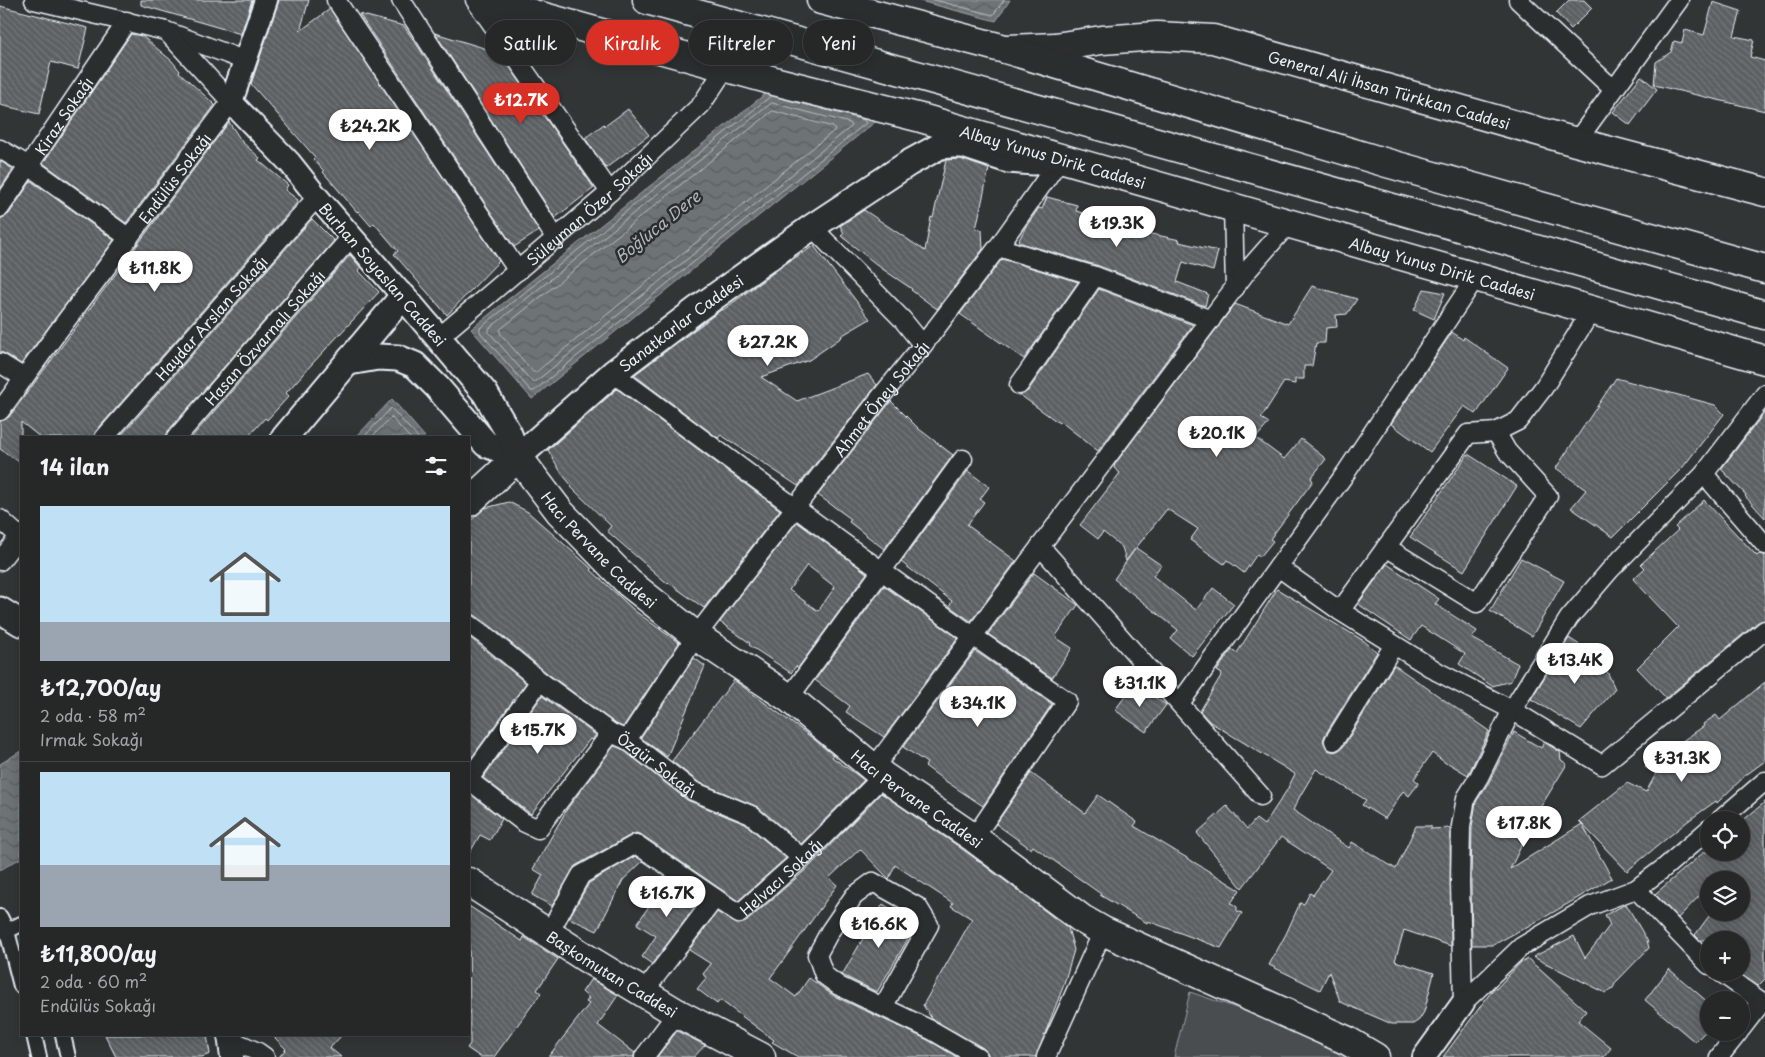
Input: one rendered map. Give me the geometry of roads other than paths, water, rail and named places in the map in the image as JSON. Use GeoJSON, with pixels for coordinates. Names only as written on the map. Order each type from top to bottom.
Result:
{"type":"FeatureCollection","features":[{"type":"Feature","properties":{"kind":"main road","name":"Albay Yunus Dirik Caddesi"},"geometry":{"type":"LineString","coordinates":[[483,0],[778,82],[909,115],[1592,310],[1757,353]]}},
{"type":"Feature","properties":{"kind":"main road"},"geometry":{"type":"LineString","coordinates":[[646,0],[1361,199],[1765,315]]}},
{"type":"Feature","properties":{"kind":"main road"},"geometry":{"type":"LineString","coordinates":[[822,0],[1005,49],[1387,163],[1765,269]]}},
{"type":"Feature","properties":{"kind":"main road","name":"General Ali İhsan Türkkan Caddesi"},"geometry":{"type":"LineString","coordinates":[[1005,49],[1055,47],[1102,40],[1157,36],[1213,39],[1576,142],[1765,192]]}},
{"type":"Feature","properties":{"kind":"main road"},"geometry":{"type":"LineString","coordinates":[[909,115],[926,130],[909,163]]}},
{"type":"Feature","properties":{"kind":"main road","name":"Sanatkarlar Caddesi"},"geometry":{"type":"LineString","coordinates":[[470,501],[613,373],[696,310],[812,227],[909,163],[940,146],[951,144],[1008,160],[1034,162],[1061,158]]}},
{"type":"Feature","properties":{"kind":"main road"},"geometry":{"type":"LineString","coordinates":[[286,436],[403,296]]}},
{"type":"Feature","properties":{"kind":"main road","name":"Burhan Soyaslan Caddesi"},"geometry":{"type":"LineString","coordinates":[[403,296],[485,393],[508,432],[518,457]]}},
{"type":"Feature","properties":{"kind":"main road"},"geometry":{"type":"LineString","coordinates":[[349,362],[378,357],[398,358],[415,365],[437,387],[486,444],[518,457]]}},
{"type":"Feature","properties":{"kind":"main road","name":"Hacı Pervane Caddesi"},"geometry":{"type":"LineString","coordinates":[[518,457],[560,512],[629,583],[696,636],[789,698],[878,773],[974,838],[1082,919],[1103,931],[1348,1042],[1375,1057]]}},
{"type":"Feature","properties":{"kind":"main road"},"geometry":{"type":"LineString","coordinates":[[0,610],[20,622]]}},
{"type":"Feature","properties":{"kind":"main road","name":"Başkomutan Caddesi"},"geometry":{"type":"LineString","coordinates":[[470,883],[586,958],[743,1054]]}},
{"type":"Feature","properties":{"kind":"street"},"geometry":{"type":"LineString","coordinates":[[34,0],[166,31],[246,61]]}},
{"type":"Feature","properties":{"kind":"street","name":"Endülüs Sokağı"},"geometry":{"type":"LineString","coordinates":[[0,411],[231,102],[266,0]]}},
{"type":"Feature","properties":{"kind":"street"},"geometry":{"type":"LineString","coordinates":[[336,0],[518,271]]}},
{"type":"Feature","properties":{"kind":"street"},"geometry":{"type":"LineString","coordinates":[[401,0],[556,238]]}},
{"type":"Feature","properties":{"kind":"street"},"geometry":{"type":"LineString","coordinates":[[475,0],[610,192]]}},
{"type":"Feature","properties":{"kind":"street"},"geometry":{"type":"LineString","coordinates":[[1518,0],[1613,89]]}},
{"type":"Feature","properties":{"kind":"street"},"geometry":{"type":"LineString","coordinates":[[1576,142],[1669,4]]}},
{"type":"Feature","properties":{"kind":"street","name":"Kiraz Sokağı"},"geometry":{"type":"LineString","coordinates":[[0,208],[127,21]]}},
{"type":"Feature","properties":{"kind":"street"},"geometry":{"type":"LineString","coordinates":[[166,31],[231,102]]}},
{"type":"Feature","properties":{"kind":"street","name":"Süleyman Özer Sokağı"},"geometry":{"type":"LineString","coordinates":[[438,338],[610,192],[701,105],[726,67]]}},
{"type":"Feature","properties":{"kind":"street","name":"Burhan Soyaslan Caddesi"},"geometry":{"type":"LineString","coordinates":[[231,102],[290,163],[403,296]]}},
{"type":"Feature","properties":{"kind":"street"},"geometry":{"type":"LineString","coordinates":[[0,149],[29,166],[129,238]]}},
{"type":"Feature","properties":{"kind":"street","name":"Ahmet Öney Sokağı"},"geometry":{"type":"LineString","coordinates":[[627,740],[696,636],[998,247],[1061,158]]}},
{"type":"Feature","properties":{"kind":"street","name":"Haydar Arslan Sokağı"},"geometry":{"type":"LineString","coordinates":[[106,436],[317,196]]}},
{"type":"Feature","properties":{"kind":"street"},"geometry":{"type":"LineString","coordinates":[[1233,207],[1235,288]]}},
{"type":"Feature","properties":{"kind":"street","name":"Helvacı Sokağı"},"geometry":{"type":"LineString","coordinates":[[643,993],[715,898],[740,914],[802,858],[878,773],[972,637],[1040,546],[1235,288],[1289,223]]}},
{"type":"Feature","properties":{"kind":"street"},"geometry":{"type":"LineString","coordinates":[[812,227],[902,319],[923,345]]}},
{"type":"Feature","properties":{"kind":"street","name":"Hasan Özvarnalı Sokağı"},"geometry":{"type":"LineString","coordinates":[[178,436],[352,236]]}},
{"type":"Feature","properties":{"kind":"street"},"geometry":{"type":"LineString","coordinates":[[998,247],[1094,276],[1211,320]]}},
{"type":"Feature","properties":{"kind":"street"},"geometry":{"type":"LineString","coordinates":[[1019,385],[1094,276]]}},
{"type":"Feature","properties":{"kind":"street"},"geometry":{"type":"LineString","coordinates":[[1180,703],[1345,474],[1476,277]]}},
{"type":"Feature","properties":{"kind":"street"},"geometry":{"type":"LineString","coordinates":[[1340,611],[1468,434],[1496,432],[1518,421],[1544,387],[1592,310]]}},
{"type":"Feature","properties":{"kind":"street"},"geometry":{"type":"LineString","coordinates":[[0,363],[24,378]]}},
{"type":"Feature","properties":{"kind":"street"},"geometry":{"type":"LineString","coordinates":[[613,373],[972,637],[1067,700],[974,838]]}},
{"type":"Feature","properties":{"kind":"street"},"geometry":{"type":"LineString","coordinates":[[1463,1003],[1460,826],[1466,798],[1479,777],[1512,710],[1568,618],[1610,570],[1704,474],[1765,394]]}},
{"type":"Feature","properties":{"kind":"street"},"geometry":{"type":"LineString","coordinates":[[1386,547],[1477,603],[1548,496],[1507,451],[1496,432]]}},
{"type":"Feature","properties":{"kind":"street"},"geometry":{"type":"LineString","coordinates":[[789,698],[963,459]]}},
{"type":"Feature","properties":{"kind":"street"},"geometry":{"type":"LineString","coordinates":[[1704,474],[1765,545]]}},
{"type":"Feature","properties":{"kind":"street"},"geometry":{"type":"LineString","coordinates":[[0,519],[20,535]]}},
{"type":"Feature","properties":{"kind":"street"},"geometry":{"type":"LineString","coordinates":[[0,561],[20,537]]}},
{"type":"Feature","properties":{"kind":"street"},"geometry":{"type":"LineString","coordinates":[[1040,546],[1261,796]]}},
{"type":"Feature","properties":{"kind":"street"},"geometry":{"type":"LineString","coordinates":[[1278,567],[1340,611],[1438,672],[1512,710],[1602,765],[1765,630]]}},
{"type":"Feature","properties":{"kind":"street","name":"Özgür Sokağı"},"geometry":{"type":"LineString","coordinates":[[470,625],[540,681],[611,733],[627,740],[693,791],[751,815],[802,858]]}},
{"type":"Feature","properties":{"kind":"street"},"geometry":{"type":"LineString","coordinates":[[1334,741],[1394,644]]}},
{"type":"Feature","properties":{"kind":"street"},"geometry":{"type":"LineString","coordinates":[[470,778],[540,681]]}},
{"type":"Feature","properties":{"kind":"street"},"geometry":{"type":"LineString","coordinates":[[470,780],[523,822],[538,829],[611,733]]}},
{"type":"Feature","properties":{"kind":"street"},"geometry":{"type":"LineString","coordinates":[[1730,811],[1765,781]]}},
{"type":"Feature","properties":{"kind":"street"},"geometry":{"type":"LineString","coordinates":[[1424,1057],[1463,1003],[1522,947],[1590,906],[1636,889],[1700,838]]}},
{"type":"Feature","properties":{"kind":"street"},"geometry":{"type":"LineString","coordinates":[[548,933],[581,875],[636,844],[715,898]]}},
{"type":"Feature","properties":{"kind":"street"},"geometry":{"type":"LineString","coordinates":[[883,1007],[929,925],[918,907],[873,882],[854,896],[830,930],[818,955],[824,975],[840,986],[883,1007],[933,1031],[978,1057]]}},
{"type":"Feature","properties":{"kind":"street"},"geometry":{"type":"LineString","coordinates":[[1636,889],[1700,955]]}},
{"type":"Feature","properties":{"kind":"street"},"geometry":{"type":"LineString","coordinates":[[0,917],[7,930],[20,982]]}},
{"type":"Feature","properties":{"kind":"street"},"geometry":{"type":"LineString","coordinates":[[7,930],[20,924]]}},
{"type":"Feature","properties":{"kind":"street"},"geometry":{"type":"LineString","coordinates":[[1046,1057],[1103,931]]}},
{"type":"Feature","properties":{"kind":"street"},"geometry":{"type":"LineString","coordinates":[[1733,981],[1764,1003],[1750,1019]]}},
{"type":"Feature","properties":{"kind":"street"},"geometry":{"type":"LineString","coordinates":[[644,1057],[677,1013]]}},
{"type":"Feature","properties":{"kind":"street"},"geometry":{"type":"LineString","coordinates":[[34,1036],[39,1057]]}},
{"type":"Feature","properties":{"kind":"street"},"geometry":{"type":"LineString","coordinates":[[63,1036],[68,1057]]}},
{"type":"Feature","properties":{"kind":"street"},"geometry":{"type":"LineString","coordinates":[[1719,1057],[1731,1041]]}},
{"type":"Feature","properties":{"kind":"street"},"geometry":{"type":"LineString","coordinates":[[230,1044],[258,1052],[265,1057]]}},
{"type":"Feature","properties":{"kind":"water"},"geometry":{"type":"Polygon","coordinates":[[[916,0],[1010,0],[996,21],[916,0]]]}},
{"type":"Feature","properties":{"kind":"water","name":"Boğluca Dere"},"geometry":{"type":"Polygon","coordinates":[[[770,90],[880,118],[532,399],[471,329],[770,90]]]}},
{"type":"Feature","properties":{"kind":"water"},"geometry":{"type":"Polygon","coordinates":[[[392,399],[424,436],[357,436],[392,399]]]}},
{"type":"Feature","properties":{"kind":"water"},"geometry":{"type":"Polygon","coordinates":[[[20,752],[20,859],[0,870],[0,764],[20,752]]]}}]}
